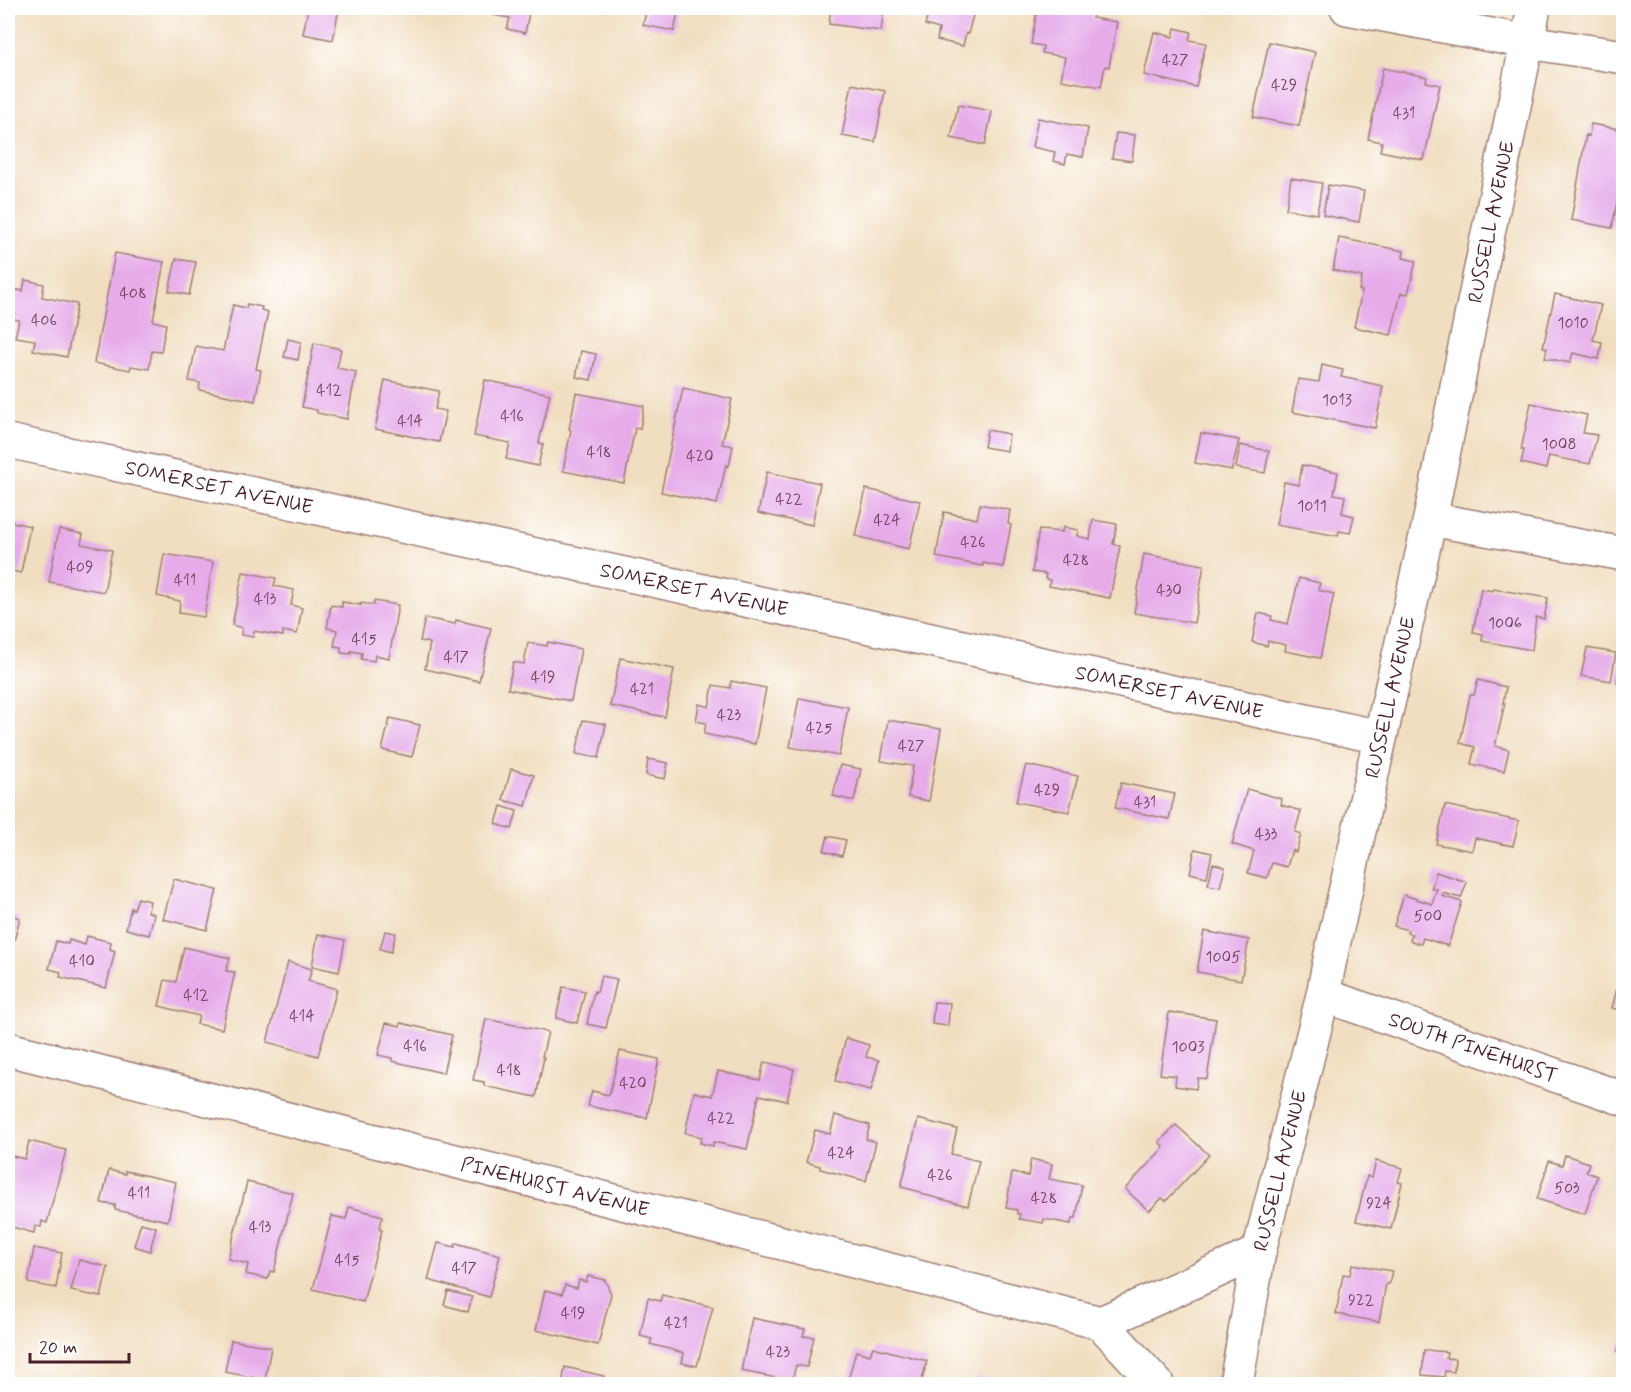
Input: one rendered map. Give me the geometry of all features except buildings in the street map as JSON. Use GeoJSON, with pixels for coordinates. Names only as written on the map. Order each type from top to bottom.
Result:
{"type":"FeatureCollection","features":[{"type":"Feature","properties":{"kind":"street"},"geometry":{"type":"LineString","coordinates":[[1347,8],[1528,42],[1623,57]]}},
{"type":"Feature","properties":{"kind":"street","name":"RUSSELL AVENUE"},"geometry":{"type":"LineString","coordinates":[[1236,1384],[1259,1252],[1323,995],[1430,519],[1534,8]]}},
{"type":"Feature","properties":{"kind":"street","name":"SOMERSET AVENUE"},"geometry":{"type":"LineString","coordinates":[[8,441],[1380,737]]}},
{"type":"Feature","properties":{"kind":"street"},"geometry":{"type":"LineString","coordinates":[[1430,519],[1623,554]]}},
{"type":"Feature","properties":{"kind":"street","name":"SOUTH PINEHURST"},"geometry":{"type":"LineString","coordinates":[[1323,995],[1623,1099]]}},
{"type":"Feature","properties":{"kind":"street","name":"PINEHURST AVENUE"},"geometry":{"type":"LineString","coordinates":[[8,1049],[1101,1323]]}},
{"type":"Feature","properties":{"kind":"street"},"geometry":{"type":"LineString","coordinates":[[1157,1384],[1101,1323],[1259,1252]]}}]}
